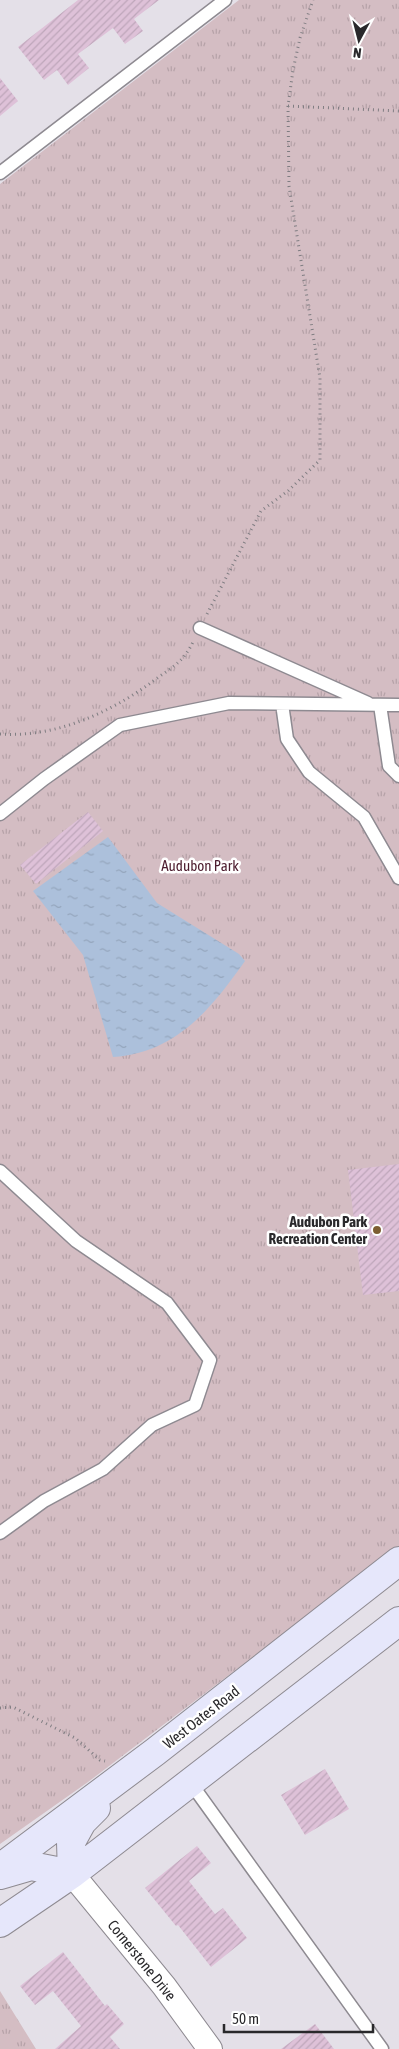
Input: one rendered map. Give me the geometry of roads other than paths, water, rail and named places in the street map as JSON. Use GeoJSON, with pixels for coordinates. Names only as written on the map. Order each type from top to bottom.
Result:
{"type":"FeatureCollection","features":[{"type":"Feature","properties":{"kind":"main road","name":"West Oates Road"},"geometry":{"type":"LineString","coordinates":[[0,1868],[155,1752],[399,1561]]}},
{"type":"Feature","properties":{"kind":"main road"},"geometry":{"type":"LineString","coordinates":[[0,1923],[72,1874],[399,1622]]}},
{"type":"Feature","properties":{"kind":"main road"},"geometry":{"type":"LineString","coordinates":[[72,1874],[71,1842],[82,1822],[155,1752]]}},
{"type":"Feature","properties":{"kind":"main road"},"geometry":{"type":"LineString","coordinates":[[0,1875],[31,1866],[72,1874]]}},
{"type":"Feature","properties":{"kind":"street","name":"Cornerstone Drive"},"geometry":{"type":"LineString","coordinates":[[72,1874],[164,1986],[210,2049]]}},
{"type":"Feature","properties":{"kind":"lane"},"geometry":{"type":"LineString","coordinates":[[0,173],[225,0]]}},
{"type":"Feature","properties":{"kind":"lane"},"geometry":{"type":"LineString","coordinates":[[200,628],[377,705]]}},
{"type":"Feature","properties":{"kind":"lane"},"geometry":{"type":"LineString","coordinates":[[0,814],[44,779],[120,725],[229,703],[399,705]]}},
{"type":"Feature","properties":{"kind":"lane"},"geometry":{"type":"LineString","coordinates":[[282,704],[287,739],[309,772],[364,817],[399,878]]}},
{"type":"Feature","properties":{"kind":"lane"},"geometry":{"type":"LineString","coordinates":[[377,705],[389,766],[399,776]]}},
{"type":"Feature","properties":{"kind":"lane"},"geometry":{"type":"LineString","coordinates":[[0,1171],[76,1241],[166,1303],[210,1360],[195,1405],[152,1425],[103,1469],[44,1501],[0,1533]]}},
{"type":"Feature","properties":{"kind":"lane"},"geometry":{"type":"LineString","coordinates":[[190,1782],[382,2049]]}},
{"type":"Feature","properties":{"kind":"water"},"geometry":{"type":"Polygon","coordinates":[[[108,837],[157,903],[239,954],[245,961],[219,996],[190,1026],[173,1038],[155,1047],[135,1054],[113,1057],[83,955],[33,891],[108,837]]]}},
{"type":"Feature","properties":{"kind":"place","name":"Audubon Park Recreation Center"},"geometry":{"type":"Point","coordinates":[377,1230]}},
{"type":"Feature","properties":{"kind":"park label","name":"Audubon Park"},"geometry":{"type":"Point","coordinates":[200,865]}}]}
